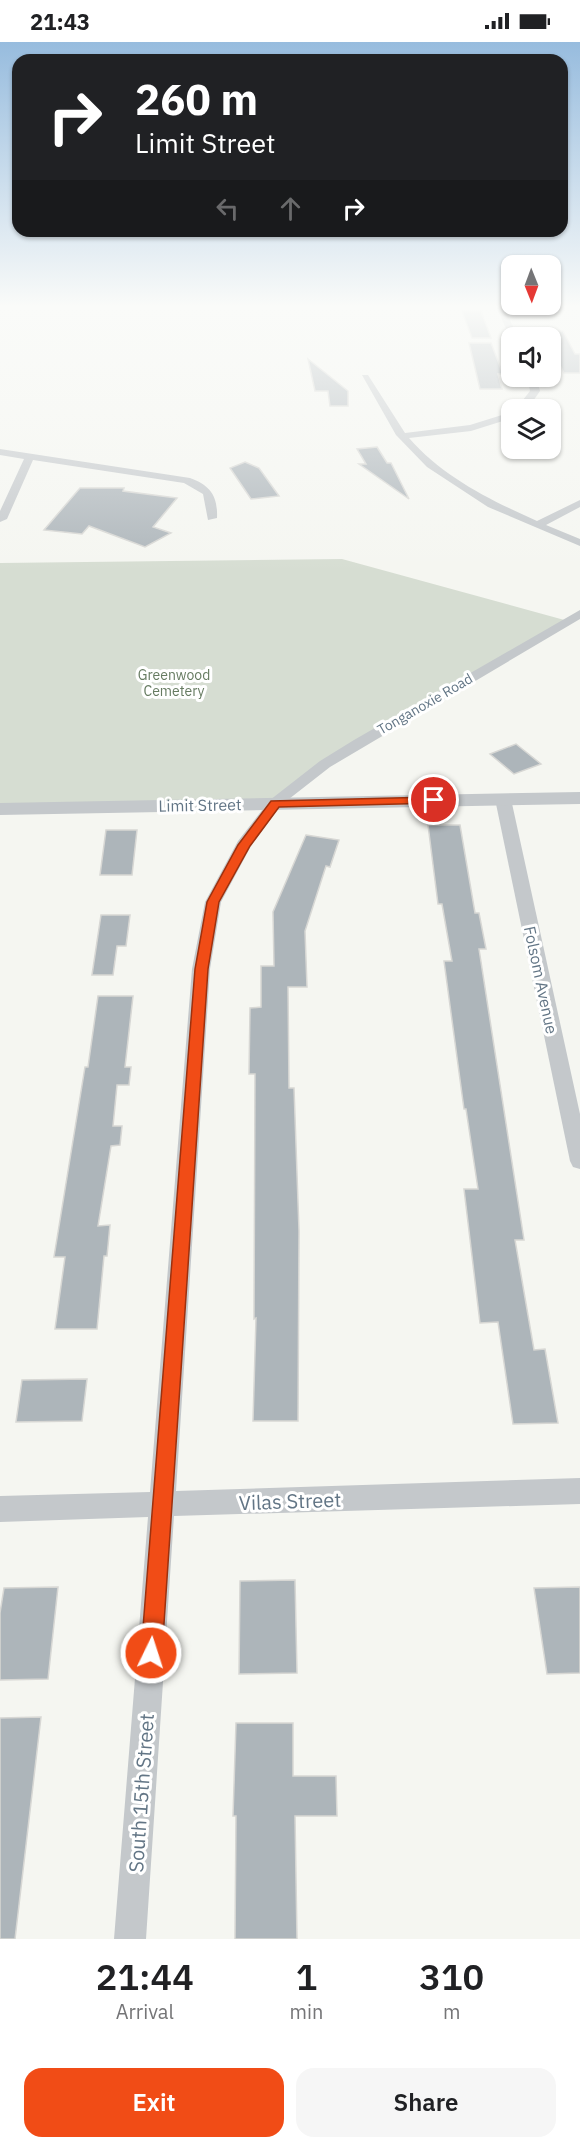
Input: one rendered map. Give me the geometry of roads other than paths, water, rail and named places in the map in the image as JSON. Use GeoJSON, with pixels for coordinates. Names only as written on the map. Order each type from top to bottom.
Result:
{"type":"FeatureCollection","features":[{"type":"Feature","properties":{"kind":"street"},"geometry":{"type":"LineString","coordinates":[[377,395],[412,448],[445,476],[480,497],[580,543]]}},
{"type":"Feature","properties":{"kind":"street"},"geometry":{"type":"LineString","coordinates":[[404,436],[471,428],[501,418]]}},
{"type":"Feature","properties":{"kind":"street"},"geometry":{"type":"LineString","coordinates":[[0,452],[198,484],[211,495],[212,518]]}},
{"type":"Feature","properties":{"kind":"street"},"geometry":{"type":"LineString","coordinates":[[2,519],[30,456]]}},
{"type":"Feature","properties":{"kind":"street"},"geometry":{"type":"LineString","coordinates":[[537,525],[580,503]]}},
{"type":"Feature","properties":{"kind":"street","name":"Tonganoxie Road"},"geometry":{"type":"LineString","coordinates":[[275,803],[325,764],[358,743],[580,614]]}},
{"type":"Feature","properties":{"kind":"street","name":"Limit Street"},"geometry":{"type":"LineString","coordinates":[[0,809],[580,798]]}},
{"type":"Feature","properties":{"kind":"street","name":"Folsom Avenue"},"geometry":{"type":"LineString","coordinates":[[503,799],[580,1161]]}},
{"type":"Feature","properties":{"kind":"street","name":"South 15th Street"},"geometry":{"type":"LineString","coordinates":[[130,1939],[201,969],[213,902],[244,845],[275,803]]}},
{"type":"Feature","properties":{"kind":"street","name":"Vilas Street"},"geometry":{"type":"LineString","coordinates":[[0,1509],[580,1491]]}},
{"type":"Feature","properties":{"kind":"park label","name":"Greenwood Cemetery"},"geometry":{"type":"Point","coordinates":[174,684]}}]}
